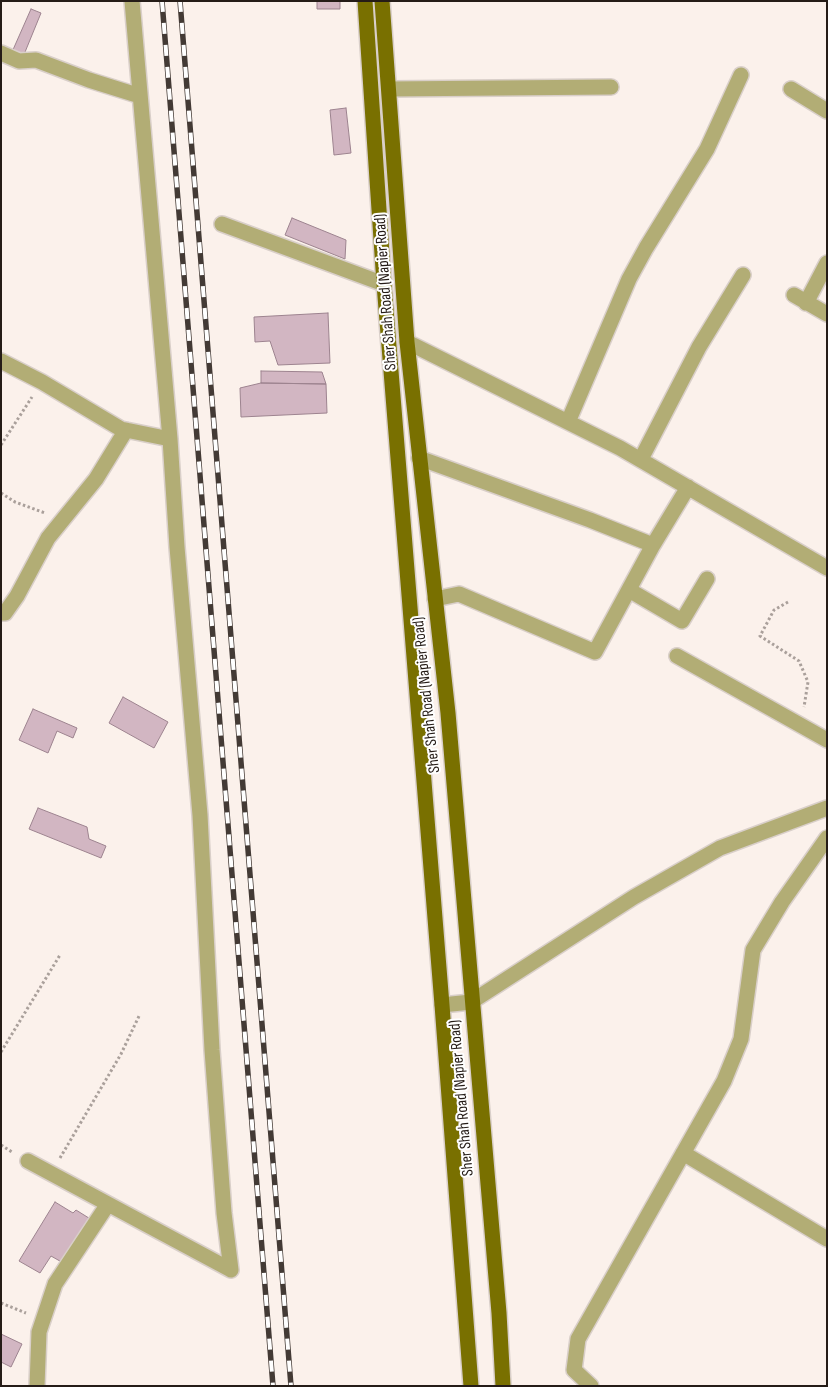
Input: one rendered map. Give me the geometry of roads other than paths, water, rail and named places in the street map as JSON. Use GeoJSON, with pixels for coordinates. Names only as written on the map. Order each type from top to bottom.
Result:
{"type":"FeatureCollection","features":[{"type":"Feature","properties":{"kind":"main road","name":"Sher Shah Road (Napier Road)"},"geometry":{"type":"LineString","coordinates":[[365,1],[384,284],[471,1386]]}},
{"type":"Feature","properties":{"kind":"main road","name":"Sher Shah Road (Napier Road)"},"geometry":{"type":"LineString","coordinates":[[382,1],[407,342],[448,713],[498,1304],[503,1386]]}},
{"type":"Feature","properties":{"kind":"street"},"geometry":{"type":"LineString","coordinates":[[28,1161],[231,1270],[224,1213],[212,1050],[201,825],[132,1]]}},
{"type":"Feature","properties":{"kind":"street"},"geometry":{"type":"LineString","coordinates":[[1,53],[19,61],[36,60],[89,80],[140,96]]}},
{"type":"Feature","properties":{"kind":"street"},"geometry":{"type":"LineString","coordinates":[[568,422],[629,279],[707,149],[741,75]]}},
{"type":"Feature","properties":{"kind":"street"},"geometry":{"type":"LineString","coordinates":[[389,89],[611,87]]}},
{"type":"Feature","properties":{"kind":"street"},"geometry":{"type":"LineString","coordinates":[[791,89],[827,111]]}},
{"type":"Feature","properties":{"kind":"street"},"geometry":{"type":"LineString","coordinates":[[222,224],[384,284]]}},
{"type":"Feature","properties":{"kind":"street"},"geometry":{"type":"LineString","coordinates":[[827,263],[800,299],[827,314]]}},
{"type":"Feature","properties":{"kind":"street"},"geometry":{"type":"LineString","coordinates":[[641,460],[699,347],[743,275]]}},
{"type":"Feature","properties":{"kind":"street"},"geometry":{"type":"LineString","coordinates":[[407,342],[641,460],[827,568]]}},
{"type":"Feature","properties":{"kind":"street"},"geometry":{"type":"LineString","coordinates":[[1,361],[42,382],[121,429],[170,439]]}},
{"type":"Feature","properties":{"kind":"street"},"geometry":{"type":"LineString","coordinates":[[1,613],[5,613],[17,596],[48,538],[96,479],[126,430]]}},
{"type":"Feature","properties":{"kind":"street"},"geometry":{"type":"LineString","coordinates":[[419,458],[581,516],[653,546]]}},
{"type":"Feature","properties":{"kind":"street"},"geometry":{"type":"LineString","coordinates":[[435,599],[459,594],[595,652],[653,546],[688,487]]}},
{"type":"Feature","properties":{"kind":"street"},"geometry":{"type":"LineString","coordinates":[[629,590],[682,621],[707,579]]}},
{"type":"Feature","properties":{"kind":"street"},"geometry":{"type":"LineString","coordinates":[[677,656],[827,740]]}},
{"type":"Feature","properties":{"kind":"street"},"geometry":{"type":"LineString","coordinates":[[442,1004],[471,1002],[634,897],[720,848],[827,808]]}},
{"type":"Feature","properties":{"kind":"street"},"geometry":{"type":"LineString","coordinates":[[588,1385],[574,1370],[578,1339],[724,1081],[741,1039],[753,950],[782,902],[827,838]]}},
{"type":"Feature","properties":{"kind":"street"},"geometry":{"type":"LineString","coordinates":[[683,1153],[827,1239]]}},
{"type":"Feature","properties":{"kind":"street"},"geometry":{"type":"LineString","coordinates":[[37,1386],[39,1332],[55,1284],[108,1204]]}},
{"type":"Feature","properties":{"kind":"railway"},"geometry":{"type":"LineString","coordinates":[[162,1],[273,1386]]}},
{"type":"Feature","properties":{"kind":"railway"},"geometry":{"type":"LineString","coordinates":[[180,1],[291,1386]]}}]}
